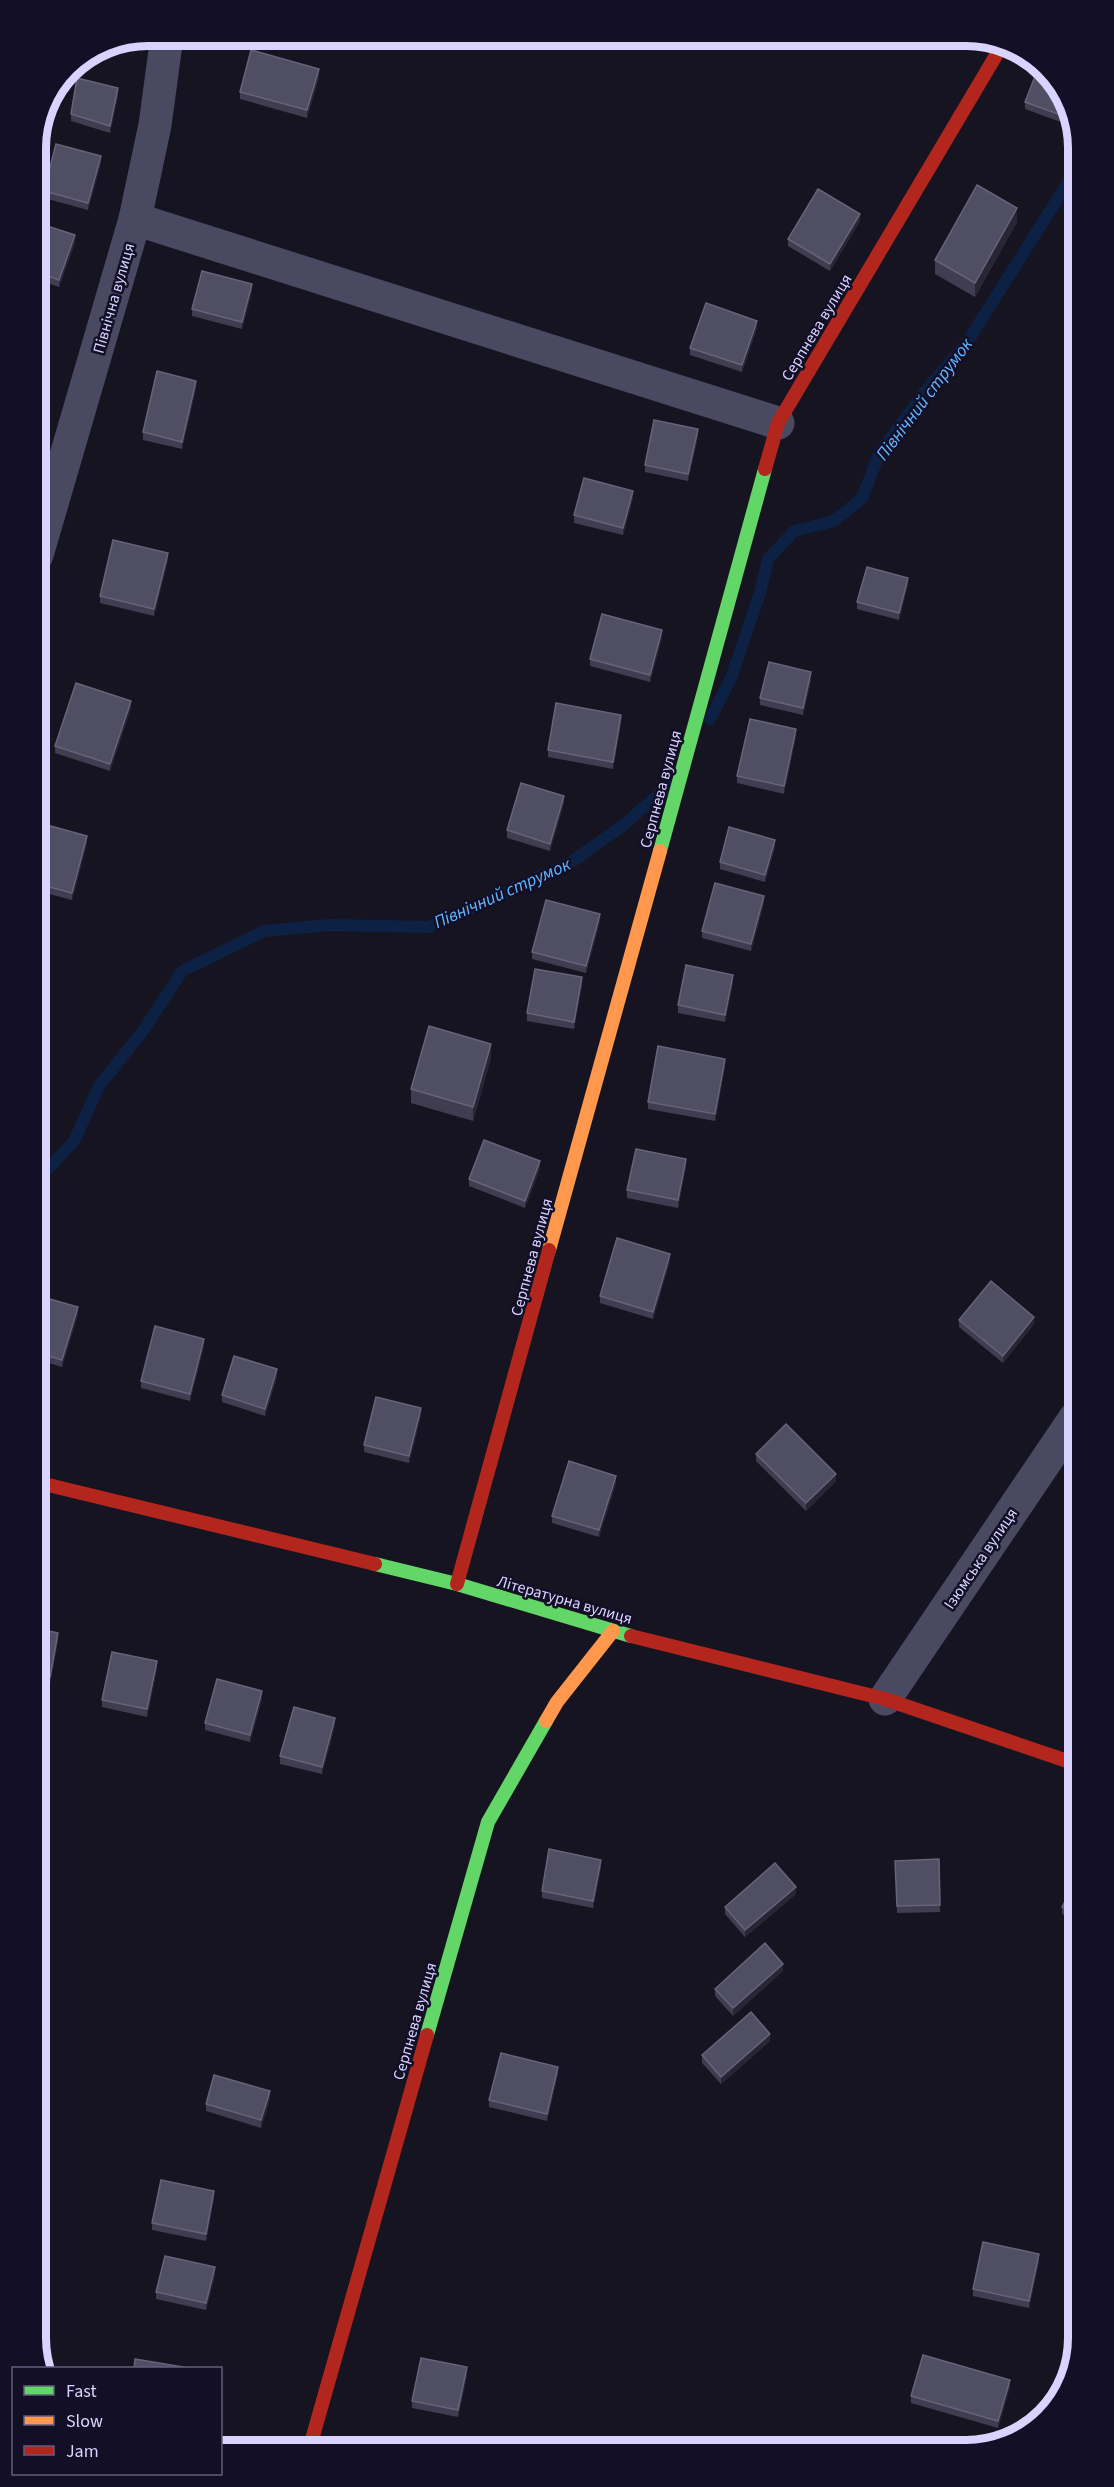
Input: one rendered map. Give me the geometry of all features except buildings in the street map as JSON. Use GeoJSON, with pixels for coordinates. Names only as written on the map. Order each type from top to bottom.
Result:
{"type":"FeatureCollection","features":[{"type":"Feature","properties":{"kind":"street","name":"Північна вулиця"},"geometry":{"type":"LineString","coordinates":[[47,521],[135,219],[155,125],[166,46]]}},
{"type":"Feature","properties":{"kind":"street","name":"Серпнева вулиця"},"geometry":{"type":"LineString","coordinates":[[457,1584],[778,423],[998,52]]}},
{"type":"Feature","properties":{"kind":"street"},"geometry":{"type":"LineString","coordinates":[[135,219],[778,423]]}},
{"type":"Feature","properties":{"kind":"street","name":"Ізюмська вулиця"},"geometry":{"type":"LineString","coordinates":[[885,1699],[1067,1431]]}},
{"type":"Feature","properties":{"kind":"street","name":"Літературна вулиця"},"geometry":{"type":"LineString","coordinates":[[46,1486],[457,1584],[613,1631],[885,1699],[1067,1761]]}},
{"type":"Feature","properties":{"kind":"street","name":"Серпнева вулиця"},"geometry":{"type":"LineString","coordinates":[[312,2440],[488,1822],[557,1702],[613,1631]]}},
{"type":"Feature","properties":{"kind":"waterway","name":"Північний струмок"},"geometry":{"type":"LineString","coordinates":[[710,719],[731,678],[760,593],[768,559],[794,531],[834,521],[862,498],[880,452],[924,393],[966,344],[1067,184]]}},
{"type":"Feature","properties":{"kind":"waterway","name":"Північний струмок"},"geometry":{"type":"LineString","coordinates":[[47,1171],[74,1141],[99,1086],[143,1031],[182,971],[264,931],[329,925],[429,927],[570,863],[625,824],[668,786]]}},
{"type":"Feature","properties":{"kind":"traffic: fast"},"geometry":{"type":"LineString","coordinates":[[660,851],[765,469]]}},
{"type":"Feature","properties":{"kind":"traffic: fast"},"geometry":{"type":"LineString","coordinates":[[375,1564],[457,1584],[631,1636]]}},
{"type":"Feature","properties":{"kind":"traffic: fast"},"geometry":{"type":"LineString","coordinates":[[427,2035],[488,1822],[546,1721]]}},
{"type":"Feature","properties":{"kind":"traffic: slow"},"geometry":{"type":"LineString","coordinates":[[549,1250],[660,851]]}},
{"type":"Feature","properties":{"kind":"traffic: slow"},"geometry":{"type":"LineString","coordinates":[[546,1721],[557,1702],[613,1631]]}},
{"type":"Feature","properties":{"kind":"traffic: jam"},"geometry":{"type":"LineString","coordinates":[[765,469],[778,423],[998,52]]}},
{"type":"Feature","properties":{"kind":"traffic: jam"},"geometry":{"type":"LineString","coordinates":[[457,1584],[549,1250]]}},
{"type":"Feature","properties":{"kind":"traffic: jam"},"geometry":{"type":"LineString","coordinates":[[46,1485],[375,1564]]}},
{"type":"Feature","properties":{"kind":"traffic: jam"},"geometry":{"type":"LineString","coordinates":[[631,1636],[885,1699],[1067,1761]]}},
{"type":"Feature","properties":{"kind":"traffic: jam"},"geometry":{"type":"LineString","coordinates":[[312,2440],[427,2035]]}}]}
